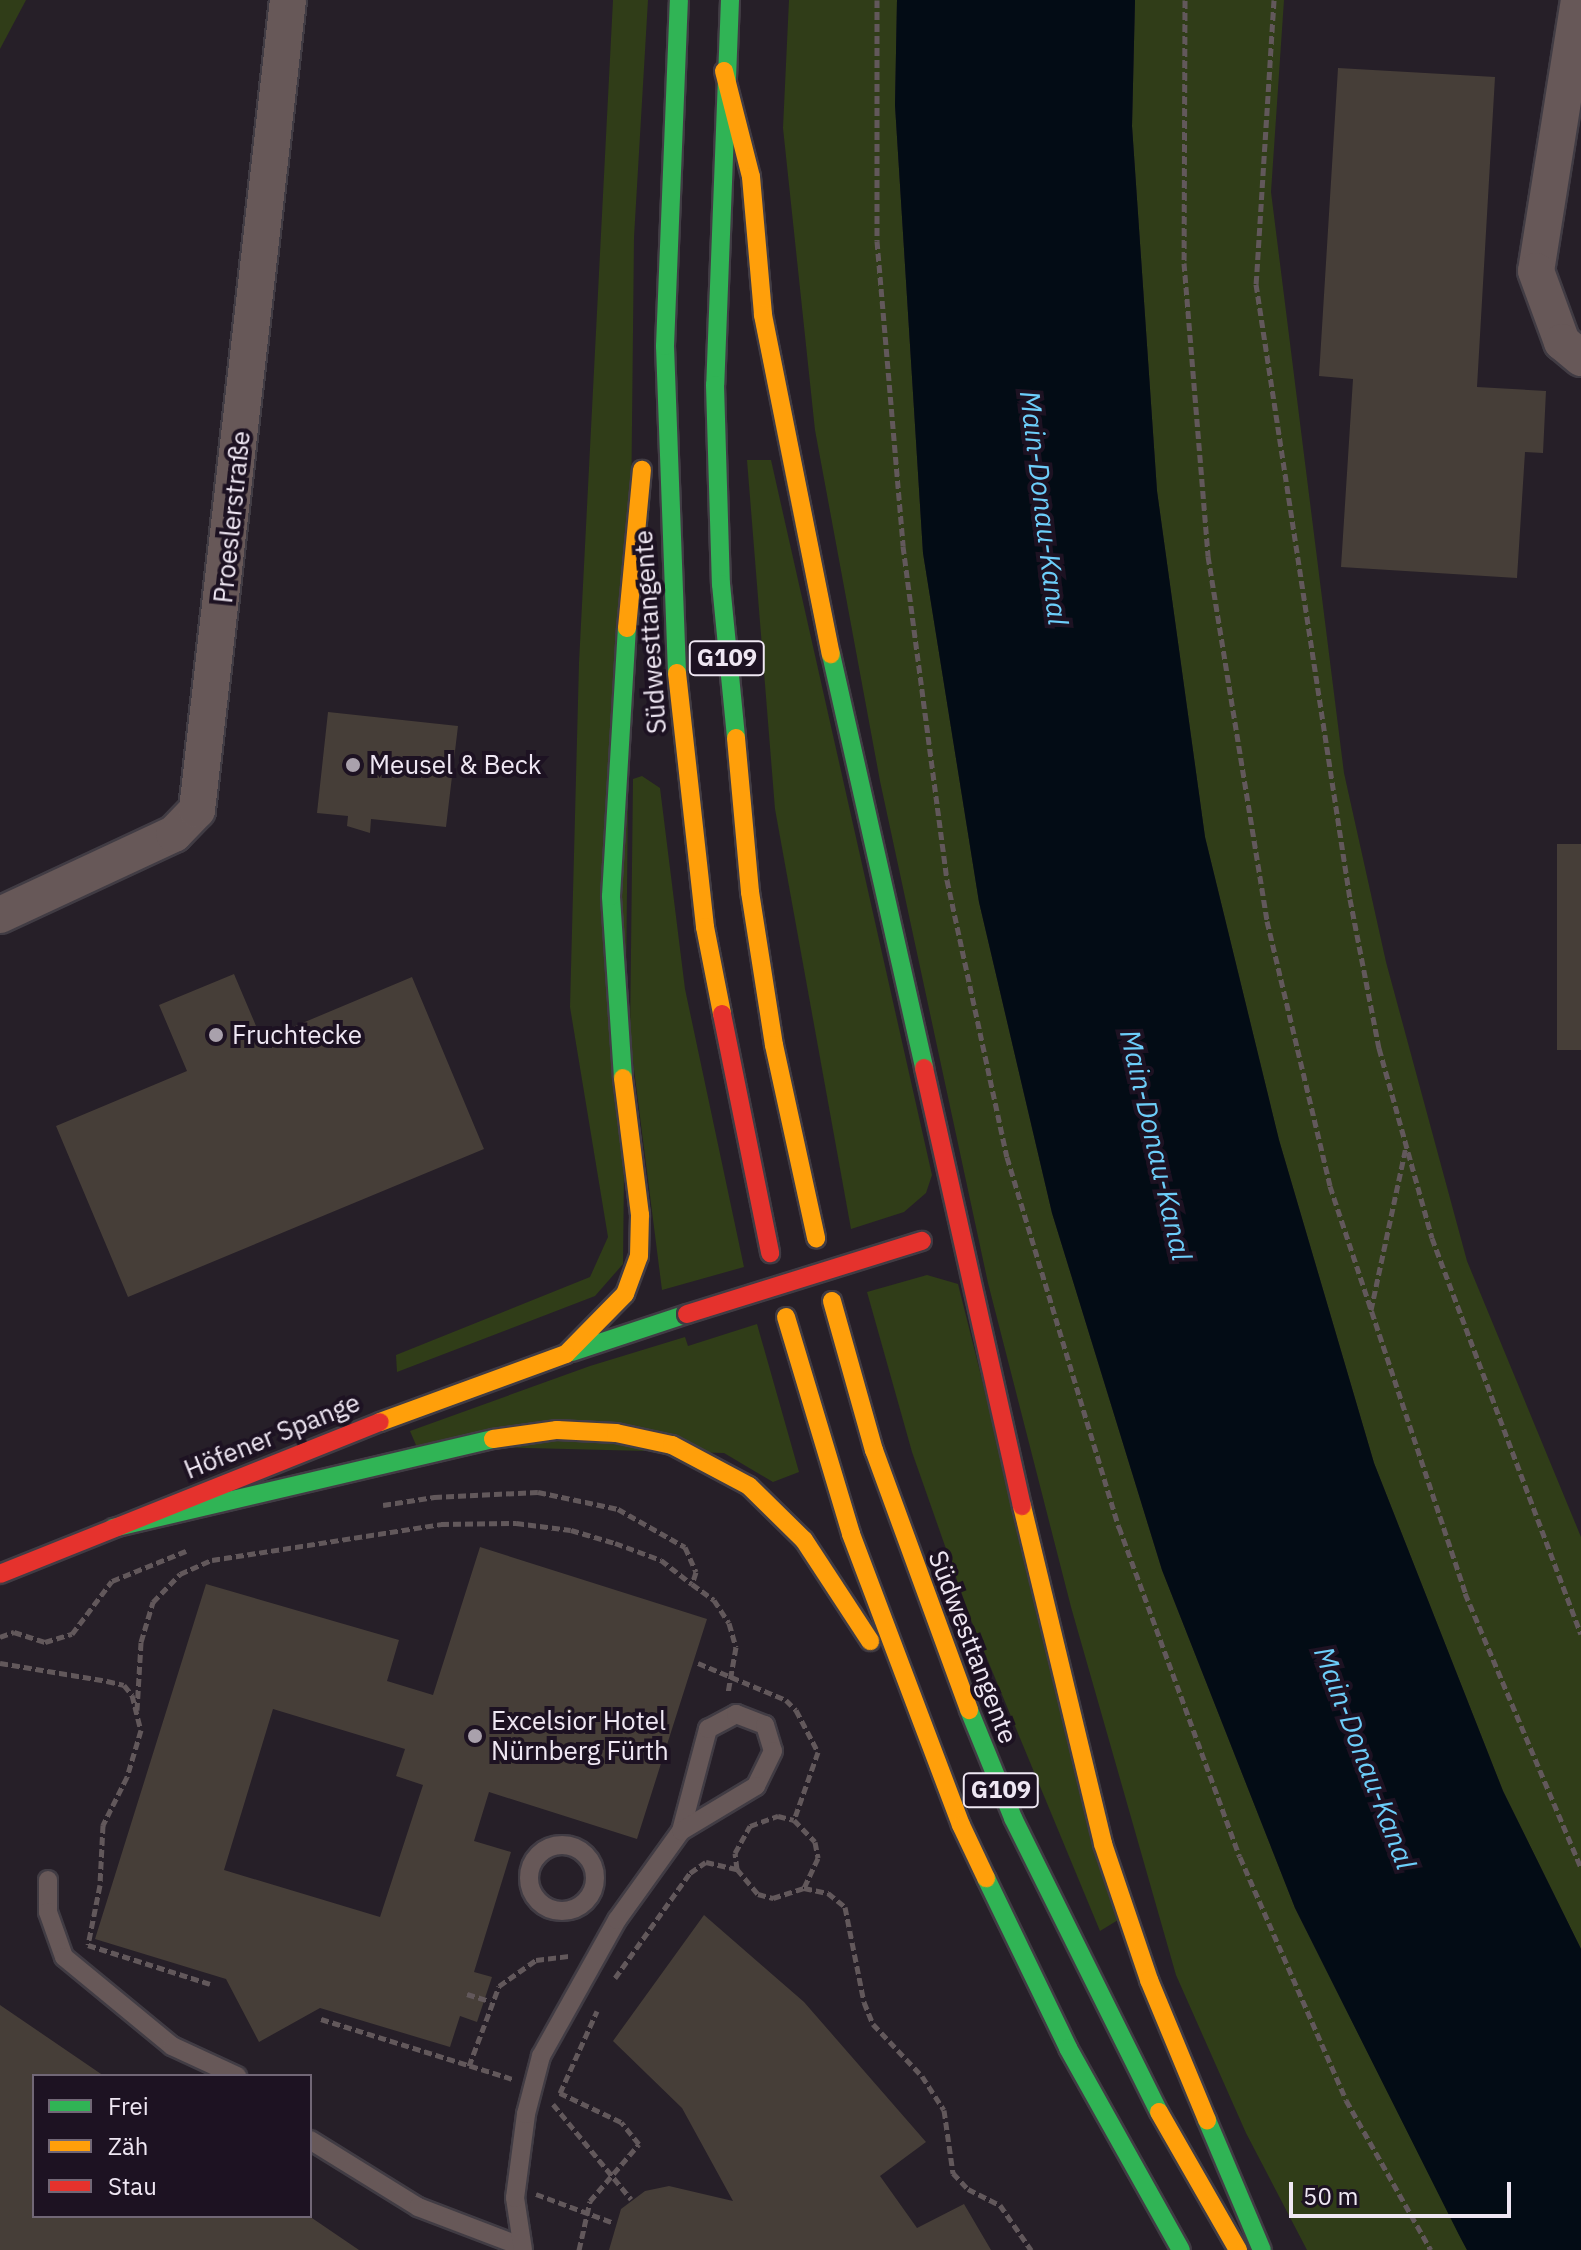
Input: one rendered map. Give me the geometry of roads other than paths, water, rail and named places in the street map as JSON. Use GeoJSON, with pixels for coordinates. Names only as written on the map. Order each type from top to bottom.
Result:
{"type":"FeatureCollection","features":[{"type":"Feature","properties":{"kind":"main road","name":"Südwesttangente"},"geometry":{"type":"LineString","coordinates":[[679,0],[665,346],[671,590],[694,846],[723,1036],[770,1253]]}},
{"type":"Feature","properties":{"kind":"main road","name":"G109"},"geometry":{"type":"LineString","coordinates":[[730,0],[724,71],[715,385],[729,686],[759,953],[816,1238]]}},
{"type":"Feature","properties":{"kind":"main road"},"geometry":{"type":"LineString","coordinates":[[724,71],[751,177],[776,399],[1062,1685],[1103,1844],[1164,2017],[1262,2250]]}},
{"type":"Feature","properties":{"kind":"main road"},"geometry":{"type":"LineString","coordinates":[[566,1354],[625,1294],[639,1256],[639,1206],[616,1019],[612,858],[616,750],[648,439],[665,346]]}},
{"type":"Feature","properties":{"kind":"main road","name":"Höfener Spange"},"geometry":{"type":"LineString","coordinates":[[0,1574],[566,1354],[963,1230]]}},
{"type":"Feature","properties":{"kind":"main road","name":"Südwesttangente"},"geometry":{"type":"LineString","coordinates":[[832,1301],[874,1450],[932,1619],[1013,1818],[1128,2058],[1238,2250]]}},
{"type":"Feature","properties":{"kind":"main road","name":"G109"},"geometry":{"type":"LineString","coordinates":[[786,1317],[834,1483],[904,1683],[1029,1970],[1181,2250]]}},
{"type":"Feature","properties":{"kind":"main road"},"geometry":{"type":"LineString","coordinates":[[113,1528],[497,1438],[557,1430],[645,1438],[718,1466],[775,1508],[804,1540],[851,1617],[904,1683]]}},
{"type":"Feature","properties":{"kind":"street","name":"Proeslerstraße"},"geometry":{"type":"LineString","coordinates":[[0,915],[174,834],[197,810],[288,0]]}},
{"type":"Feature","properties":{"kind":"street"},"geometry":{"type":"LineString","coordinates":[[1579,0],[1536,271],[1562,342],[1581,358]]}},
{"type":"Feature","properties":{"kind":"lane"},"geometry":{"type":"LineString","coordinates":[[312,2141],[418,2207],[522,2248],[517,2187],[541,2056],[617,1920],[681,1831],[701,1770],[702,1748],[708,1729],[719,1719],[736,1714],[765,1725],[773,1751],[769,1767],[756,1786],[681,1831]]}},
{"type":"Feature","properties":{"kind":"lane"},"geometry":{"type":"LineString","coordinates":[[48,1880],[48,1912],[64,1957],[172,2046],[233,2074]]}},
{"type":"Feature","properties":{"kind":"lane"},"geometry":{"type":"LineString","coordinates":[[588,1899],[617,1920]]}},
{"type":"Feature","properties":{"kind":"water","name":"Main-Donau-Kanal"},"geometry":{"type":"Polygon","coordinates":[[[897,0],[1135,0],[1132,126],[1157,491],[1205,837],[1279,1140],[1374,1463],[1503,1791],[1581,1949],[1581,2250],[1467,2250],[1459,2235],[1295,1908],[1162,1570],[1052,1213],[979,902],[923,553],[895,105],[897,0]]]}},
{"type":"Feature","properties":{"kind":"place","name":"Meusel & Beck"},"geometry":{"type":"Point","coordinates":[353,765]}},
{"type":"Feature","properties":{"kind":"place","name":"Fruchtecke"},"geometry":{"type":"Point","coordinates":[216,1035]}},
{"type":"Feature","properties":{"kind":"place","name":"Excelsior Hotel Nürnberg Fürth"},"geometry":{"type":"Point","coordinates":[475,1736]}}]}
